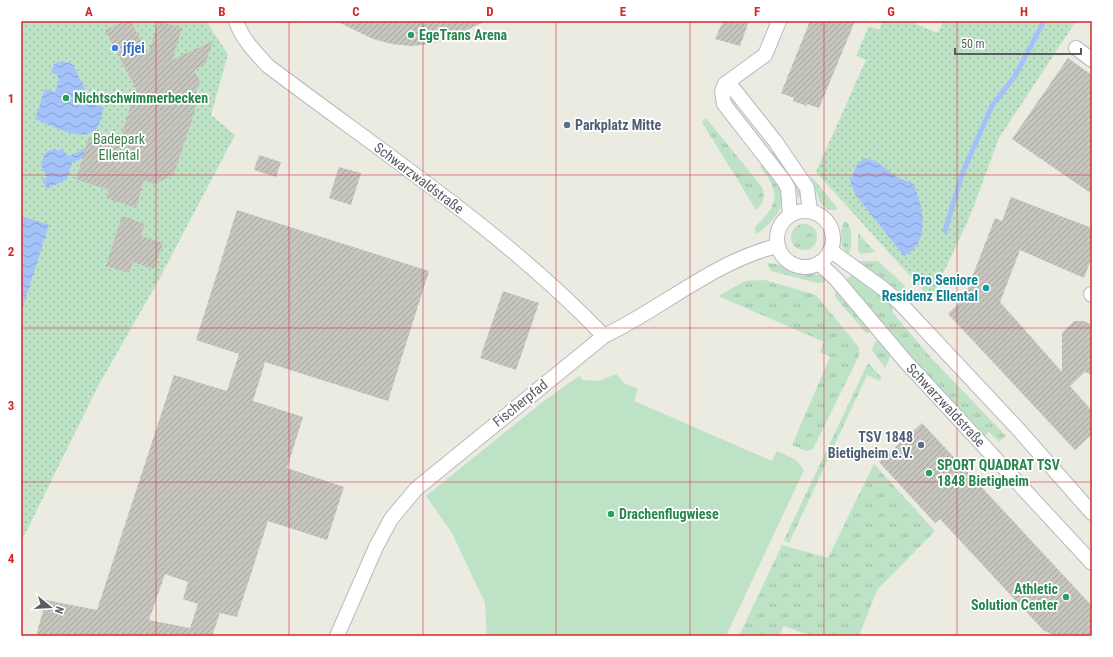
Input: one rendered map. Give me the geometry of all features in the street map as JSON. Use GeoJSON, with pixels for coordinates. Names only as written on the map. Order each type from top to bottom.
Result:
{"type":"FeatureCollection","features":[{"type":"Feature","properties":{"kind":"street","name":"Schwarzwaldstraße"},"geometry":{"type":"LineString","coordinates":[[236,21],[238,28],[251,49],[268,66],[461,209],[570,300],[604,336]]}},
{"type":"Feature","properties":{"kind":"street"},"geometry":{"type":"LineString","coordinates":[[779,21],[765,55],[724,84],[722,91],[724,104],[788,188],[790,215]]}},
{"type":"Feature","properties":{"kind":"street"},"geometry":{"type":"LineString","coordinates":[[1076,48],[1092,60]]}},
{"type":"Feature","properties":{"kind":"street"},"geometry":{"type":"LineString","coordinates":[[728,82],[775,141],[807,188],[810,211]]}},
{"type":"Feature","properties":{"kind":"street"},"geometry":{"type":"LineString","coordinates":[[800,211],[810,211],[818,214],[829,226],[832,234],[830,250],[819,263],[810,266],[799,266],[789,262],[782,255],[778,246],[779,228],[783,220],[790,215],[800,211]]}},
{"type":"Feature","properties":{"kind":"street","name":"Fischerpfad"},"geometry":{"type":"LineString","coordinates":[[337,636],[376,547],[391,519],[416,489],[604,336],[625,326],[720,267],[753,253],[778,246]]}},
{"type":"Feature","properties":{"kind":"street"},"geometry":{"type":"LineString","coordinates":[[830,250],[882,287],[899,302],[1019,430],[1092,513]]}},
{"type":"Feature","properties":{"kind":"street","name":"Schwarzwaldstraße"},"geometry":{"type":"LineString","coordinates":[[819,263],[836,279],[906,362],[1092,563]]}},
{"type":"Feature","properties":{"kind":"green space","name":"Badepark Ellental"},"geometry":{"type":"Polygon","coordinates":[[[21,21],[206,21],[228,54],[211,115],[235,135],[156,285],[98,386],[21,542],[21,21]]]}},
{"type":"Feature","properties":{"kind":"green space"},"geometry":{"type":"Polygon","coordinates":[[[883,21],[909,21],[938,33],[943,21],[1076,21],[999,138],[970,216],[931,299],[816,172],[866,60],[856,56],[869,26],[879,30],[883,21]]]}},
{"type":"Feature","properties":{"kind":"green space"},"geometry":{"type":"Polygon","coordinates":[[[706,118],[762,187],[763,200],[761,205],[756,210],[702,122],[706,118]]]}},
{"type":"Feature","properties":{"kind":"green space"},"geometry":{"type":"Polygon","coordinates":[[[777,149],[804,196],[798,198],[791,180],[770,155],[777,149]]]}},
{"type":"Feature","properties":{"kind":"green space"},"geometry":{"type":"Polygon","coordinates":[[[763,160],[781,182],[783,198],[782,205],[774,219],[756,234],[755,227],[769,212],[773,205],[774,198],[774,191],[771,184],[760,167],[763,160]]]}},
{"type":"Feature","properties":{"kind":"green space"},"geometry":{"type":"Polygon","coordinates":[[[810,175],[836,206],[837,210],[828,210],[820,202],[810,175]]]}},
{"type":"Feature","properties":{"kind":"green space"},"geometry":{"type":"Polygon","coordinates":[[[844,222],[848,222],[851,234],[851,248],[848,255],[843,248],[841,239],[841,231],[844,222]]]}},
{"type":"Feature","properties":{"kind":"green space"},"geometry":{"type":"Polygon","coordinates":[[[804,224],[813,228],[817,237],[813,246],[804,250],[795,246],[791,237],[795,228],[804,224]]]}},
{"type":"Feature","properties":{"kind":"green space"},"geometry":{"type":"Polygon","coordinates":[[[858,233],[875,252],[861,254],[858,251],[858,233]]]}},
{"type":"Feature","properties":{"kind":"green space"},"geometry":{"type":"Polygon","coordinates":[[[859,261],[878,261],[905,286],[900,293],[858,263],[859,261]]]}},
{"type":"Feature","properties":{"kind":"green space"},"geometry":{"type":"Polygon","coordinates":[[[767,263],[828,278],[824,282],[817,283],[771,271],[767,263]]]}},
{"type":"Feature","properties":{"kind":"green space"},"geometry":{"type":"Polygon","coordinates":[[[853,272],[894,306],[892,312],[933,360],[1006,436],[999,442],[989,432],[983,438],[913,363],[846,281],[853,272]]]}},
{"type":"Feature","properties":{"kind":"green space"},"geometry":{"type":"Polygon","coordinates":[[[765,280],[816,295],[859,348],[859,356],[813,449],[806,451],[792,445],[830,357],[820,352],[824,342],[718,296],[745,281],[765,280]]]}},
{"type":"Feature","properties":{"kind":"green space"},"geometry":{"type":"Polygon","coordinates":[[[839,289],[870,328],[869,333],[867,334],[836,298],[835,292],[839,289]]]}},
{"type":"Feature","properties":{"kind":"green space"},"geometry":{"type":"Polygon","coordinates":[[[879,340],[890,351],[891,355],[885,368],[872,350],[875,342],[879,340]]]}},
{"type":"Feature","properties":{"kind":"green space"},"geometry":{"type":"Polygon","coordinates":[[[868,363],[881,377],[880,381],[867,375],[789,543],[784,540],[868,363]]]}},
{"type":"Feature","properties":{"kind":"green space","name":"Drachenflugwiese"},"geometry":{"type":"Polygon","coordinates":[[[616,374],[624,383],[638,389],[634,401],[772,461],[777,451],[796,460],[804,470],[726,636],[487,636],[485,603],[452,533],[426,496],[544,401],[579,376],[583,380],[599,381],[616,374]]]}},
{"type":"Feature","properties":{"kind":"green space"},"geometry":{"type":"Polygon","coordinates":[[[874,464],[935,531],[877,590],[859,636],[811,636],[784,626],[778,636],[739,636],[782,545],[828,558],[874,464]]]}},
{"type":"Feature","properties":{"kind":"water","name":"Nichtschwimmerbecken"},"geometry":{"type":"Polygon","coordinates":[[[62,61],[72,64],[92,103],[104,107],[97,128],[91,133],[76,134],[66,132],[35,119],[45,89],[55,92],[59,80],[57,75],[51,72],[54,64],[62,61]]]}},
{"type":"Feature","properties":{"kind":"water"},"geometry":{"type":"Polygon","coordinates":[[[55,148],[57,151],[63,148],[66,155],[69,156],[86,148],[83,158],[72,163],[67,179],[47,189],[42,180],[47,177],[41,165],[45,153],[55,148]]]}},
{"type":"Feature","properties":{"kind":"water"},"geometry":{"type":"Polygon","coordinates":[[[864,158],[876,161],[898,178],[913,183],[917,192],[922,213],[922,233],[919,242],[913,250],[904,256],[855,194],[850,181],[857,165],[864,158]]]}},
{"type":"Feature","properties":{"kind":"water"},"geometry":{"type":"Polygon","coordinates":[[[21,216],[49,225],[21,313],[21,216]]]}},
{"type":"Feature","properties":{"kind":"building"},"geometry":{"type":"Polygon","coordinates":[[[125,21],[131,21],[148,54],[159,21],[182,28],[172,60],[213,41],[205,64],[194,70],[200,81],[196,92],[199,98],[174,174],[155,184],[144,180],[136,208],[106,198],[109,190],[76,179],[89,137],[118,146],[136,89],[105,30],[125,21]]]}},
{"type":"Feature","properties":{"kind":"building","name":"EgeTrans Arena"},"geometry":{"type":"Polygon","coordinates":[[[336,21],[486,21],[448,39],[430,44],[411,46],[392,44],[373,39],[336,21]]]}},
{"type":"Feature","properties":{"kind":"building"},"geometry":{"type":"Polygon","coordinates":[[[723,21],[749,21],[740,46],[715,39],[723,21]]]}},
{"type":"Feature","properties":{"kind":"building"},"geometry":{"type":"Polygon","coordinates":[[[810,21],[855,21],[819,108],[793,101],[794,98],[781,93],[810,21]]]}},
{"type":"Feature","properties":{"kind":"building"},"geometry":{"type":"Polygon","coordinates":[[[1068,58],[1092,75],[1092,194],[1012,139],[1068,58]]]}},
{"type":"Feature","properties":{"kind":"building"},"geometry":{"type":"Polygon","coordinates":[[[259,155],[281,162],[276,177],[254,170],[259,155]]]}},
{"type":"Feature","properties":{"kind":"building"},"geometry":{"type":"Polygon","coordinates":[[[339,167],[361,173],[351,205],[329,198],[339,167]]]}},
{"type":"Feature","properties":{"kind":"building","name":"Pro Seniore Residenz Ellental"},"geometry":{"type":"Polygon","coordinates":[[[1011,197],[1092,228],[1092,257],[1084,278],[1020,250],[1000,302],[1062,372],[1062,333],[1074,321],[1084,321],[1092,325],[1092,375],[1085,372],[1070,386],[1092,411],[1092,434],[1075,450],[948,314],[964,298],[995,218],[1002,221],[1011,197]]]}},
{"type":"Feature","properties":{"kind":"building"},"geometry":{"type":"Polygon","coordinates":[[[237,210],[429,271],[388,401],[265,362],[253,401],[303,417],[287,468],[344,487],[327,540],[268,521],[237,617],[220,613],[212,636],[36,636],[46,600],[97,610],[174,375],[227,391],[239,354],[196,340],[237,210]],[[165,574],[149,620],[190,628],[198,604],[183,599],[188,582],[165,574]]]}},
{"type":"Feature","properties":{"kind":"building"},"geometry":{"type":"Polygon","coordinates":[[[122,216],[145,224],[141,236],[163,243],[154,269],[133,262],[129,273],[106,266],[122,216]]]}},
{"type":"Feature","properties":{"kind":"building"},"geometry":{"type":"Polygon","coordinates":[[[503,291],[539,303],[516,370],[480,358],[503,291]]]}},
{"type":"Feature","properties":{"kind":"building"},"geometry":{"type":"Polygon","coordinates":[[[922,423],[1092,606],[1092,636],[1057,636],[1044,631],[940,519],[935,523],[879,462],[922,423]]]}},
{"type":"Feature","properties":{"kind":"waterway"},"geometry":{"type":"LineString","coordinates":[[945,231],[962,174],[992,106],[1015,76],[1044,21]]}},
{"type":"Feature","properties":{"kind":"place","name":"EgeTrans Arena"},"geometry":{"type":"Point","coordinates":[411,35]}},
{"type":"Feature","properties":{"kind":"place","name":"jfjei"},"geometry":{"type":"Point","coordinates":[115,48]}},
{"type":"Feature","properties":{"kind":"place","name":"Nichtschwimmerbecken"},"geometry":{"type":"Point","coordinates":[66,98]}},
{"type":"Feature","properties":{"kind":"place","name":"Parkplatz Mitte"},"geometry":{"type":"Point","coordinates":[567,125]}},
{"type":"Feature","properties":{"kind":"place","name":"Pro Seniore Residenz Ellental"},"geometry":{"type":"Point","coordinates":[986,288]}},
{"type":"Feature","properties":{"kind":"place","name":"TSV 1848 Bietigheim e.V."},"geometry":{"type":"Point","coordinates":[921,445]}},
{"type":"Feature","properties":{"kind":"place","name":"SPORT QUADRAT TSV 1848 Bietigheim"},"geometry":{"type":"Point","coordinates":[929,473]}},
{"type":"Feature","properties":{"kind":"place","name":"Drachenflugwiese"},"geometry":{"type":"Point","coordinates":[611,514]}},
{"type":"Feature","properties":{"kind":"place","name":"Athletic Solution Center"},"geometry":{"type":"Point","coordinates":[1066,597]}}]}
